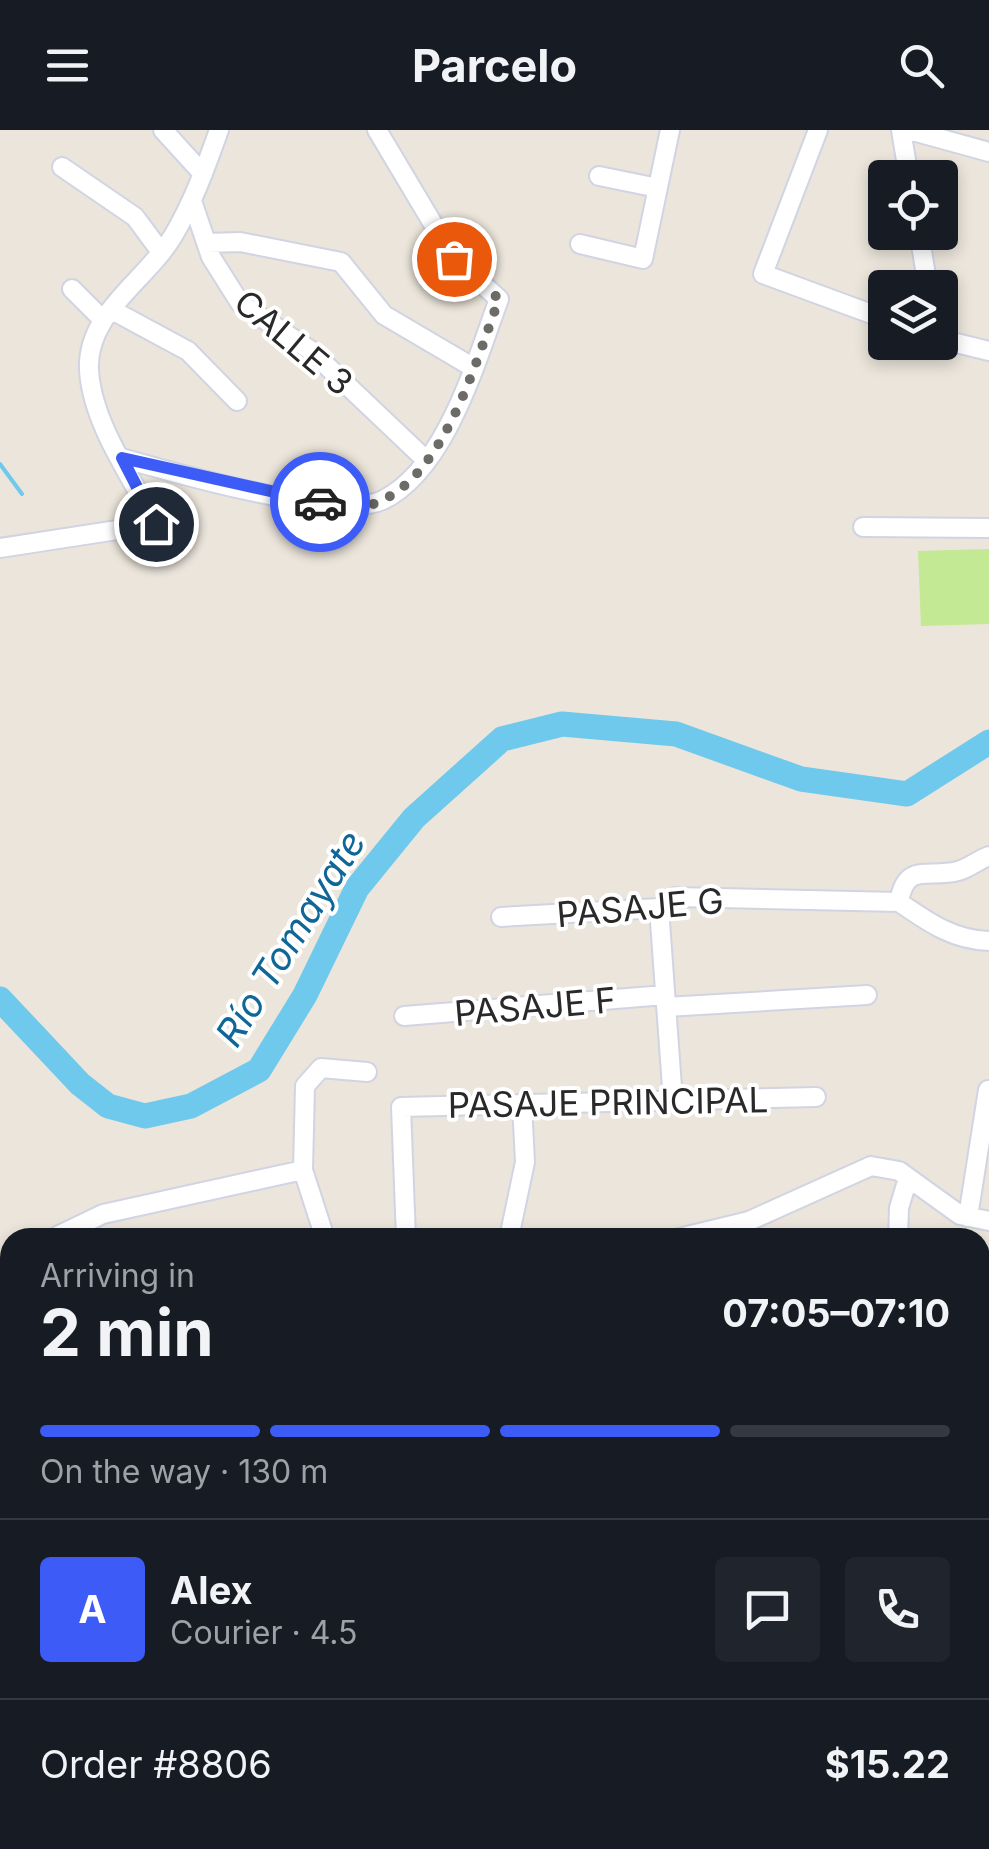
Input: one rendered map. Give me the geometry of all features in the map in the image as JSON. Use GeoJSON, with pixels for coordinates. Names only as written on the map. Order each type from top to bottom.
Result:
{"type":"FeatureCollection","features":[{"type":"Feature","properties":{"kind":"street"},"geometry":{"type":"LineString","coordinates":[[163,130],[203,174]]}},
{"type":"Feature","properties":{"kind":"street"},"geometry":{"type":"LineString","coordinates":[[0,548],[156,524],[103,421],[89,371],[107,315],[161,252],[192,201],[219,130]]}},
{"type":"Feature","properties":{"kind":"street"},"geometry":{"type":"LineString","coordinates":[[122,458],[228,485],[360,506],[392,495],[428,461],[474,368],[499,299],[454,259],[376,130]]}},
{"type":"Feature","properties":{"kind":"street"},"geometry":{"type":"LineString","coordinates":[[580,244],[643,260],[670,130]]}},
{"type":"Feature","properties":{"kind":"street"},"geometry":{"type":"LineString","coordinates":[[818,130],[763,274],[868,313]]}},
{"type":"Feature","properties":{"kind":"street"},"geometry":{"type":"LineString","coordinates":[[901,130],[907,160]]}},
{"type":"Feature","properties":{"kind":"street"},"geometry":{"type":"LineString","coordinates":[[909,130],[989,152]]}},
{"type":"Feature","properties":{"kind":"street"},"geometry":{"type":"LineString","coordinates":[[62,167],[135,217],[161,252]]}},
{"type":"Feature","properties":{"kind":"street"},"geometry":{"type":"LineString","coordinates":[[598,176],[658,188]]}},
{"type":"Feature","properties":{"kind":"street","name":"CALLE 3"},"geometry":{"type":"LineString","coordinates":[[192,201],[207,243],[240,303],[310,350],[428,461]]}},
{"type":"Feature","properties":{"kind":"street"},"geometry":{"type":"LineString","coordinates":[[207,243],[240,242],[341,262],[384,315],[474,368]]}},
{"type":"Feature","properties":{"kind":"street"},"geometry":{"type":"LineString","coordinates":[[72,289],[107,315],[188,351],[237,401]]}},
{"type":"Feature","properties":{"kind":"street"},"geometry":{"type":"LineString","coordinates":[[958,343],[989,351]]}},
{"type":"Feature","properties":{"kind":"street"},"geometry":{"type":"LineString","coordinates":[[862,527],[989,528]]}},
{"type":"Feature","properties":{"kind":"street"},"geometry":{"type":"LineString","coordinates":[[989,856],[958,871],[912,876],[902,885],[899,902],[933,926],[968,940],[989,940]]}},
{"type":"Feature","properties":{"kind":"street","name":"PASAJE G"},"geometry":{"type":"LineString","coordinates":[[502,917],[659,908],[676,897],[899,902]]}},
{"type":"Feature","properties":{"kind":"street"},"geometry":{"type":"LineString","coordinates":[[659,908],[673,1101]]}},
{"type":"Feature","properties":{"kind":"street","name":"PASAJE F"},"geometry":{"type":"LineString","coordinates":[[404,1016],[665,1001],[866,995]]}},
{"type":"Feature","properties":{"kind":"street"},"geometry":{"type":"LineString","coordinates":[[322,1228],[303,1170],[302,1106],[310,1077],[321,1068],[334,1066],[367,1072]]}},
{"type":"Feature","properties":{"kind":"street"},"geometry":{"type":"LineString","coordinates":[[968,1217],[988,1090]]}},
{"type":"Feature","properties":{"kind":"street","name":"PASAJE PRINCIPAL"},"geometry":{"type":"LineString","coordinates":[[406,1228],[401,1107],[816,1097]]}},
{"type":"Feature","properties":{"kind":"street"},"geometry":{"type":"LineString","coordinates":[[511,1228],[525,1162],[522,1104]]}},
{"type":"Feature","properties":{"kind":"street"},"geometry":{"type":"LineString","coordinates":[[720,1228],[749,1221],[856,1169],[881,1166],[908,1178],[968,1217],[989,1220]]}},
{"type":"Feature","properties":{"kind":"street"},"geometry":{"type":"LineString","coordinates":[[74,1228],[102,1214],[303,1170]]}},
{"type":"Feature","properties":{"kind":"street"},"geometry":{"type":"LineString","coordinates":[[898,1228],[899,1208],[908,1178]]}},
{"type":"Feature","properties":{"kind":"green space"},"geometry":{"type":"Polygon","coordinates":[[[989,549],[989,624],[921,626],[918,551],[989,549]]]}},
{"type":"Feature","properties":{"kind":"waterway"},"geometry":{"type":"LineString","coordinates":[[0,464],[22,494]]}},
{"type":"Feature","properties":{"kind":"waterway","name":"Río Tomayate"},"geometry":{"type":"LineString","coordinates":[[0,999],[80,1084],[108,1106],[145,1116],[191,1106],[259,1070],[305,995],[357,888],[414,818],[502,739],[562,724],[676,734],[801,779],[907,794],[989,742]]}},
{"type":"Feature","properties":{"kind":"way so far"},"geometry":{"type":"LineString","coordinates":[[320,502],[360,506],[381,502],[407,484],[428,461],[461,398],[499,299],[454,259]]}},
{"type":"Feature","properties":{"kind":"route"},"geometry":{"type":"LineString","coordinates":[[156,524],[122,458],[228,485],[320,502]]}}]}
